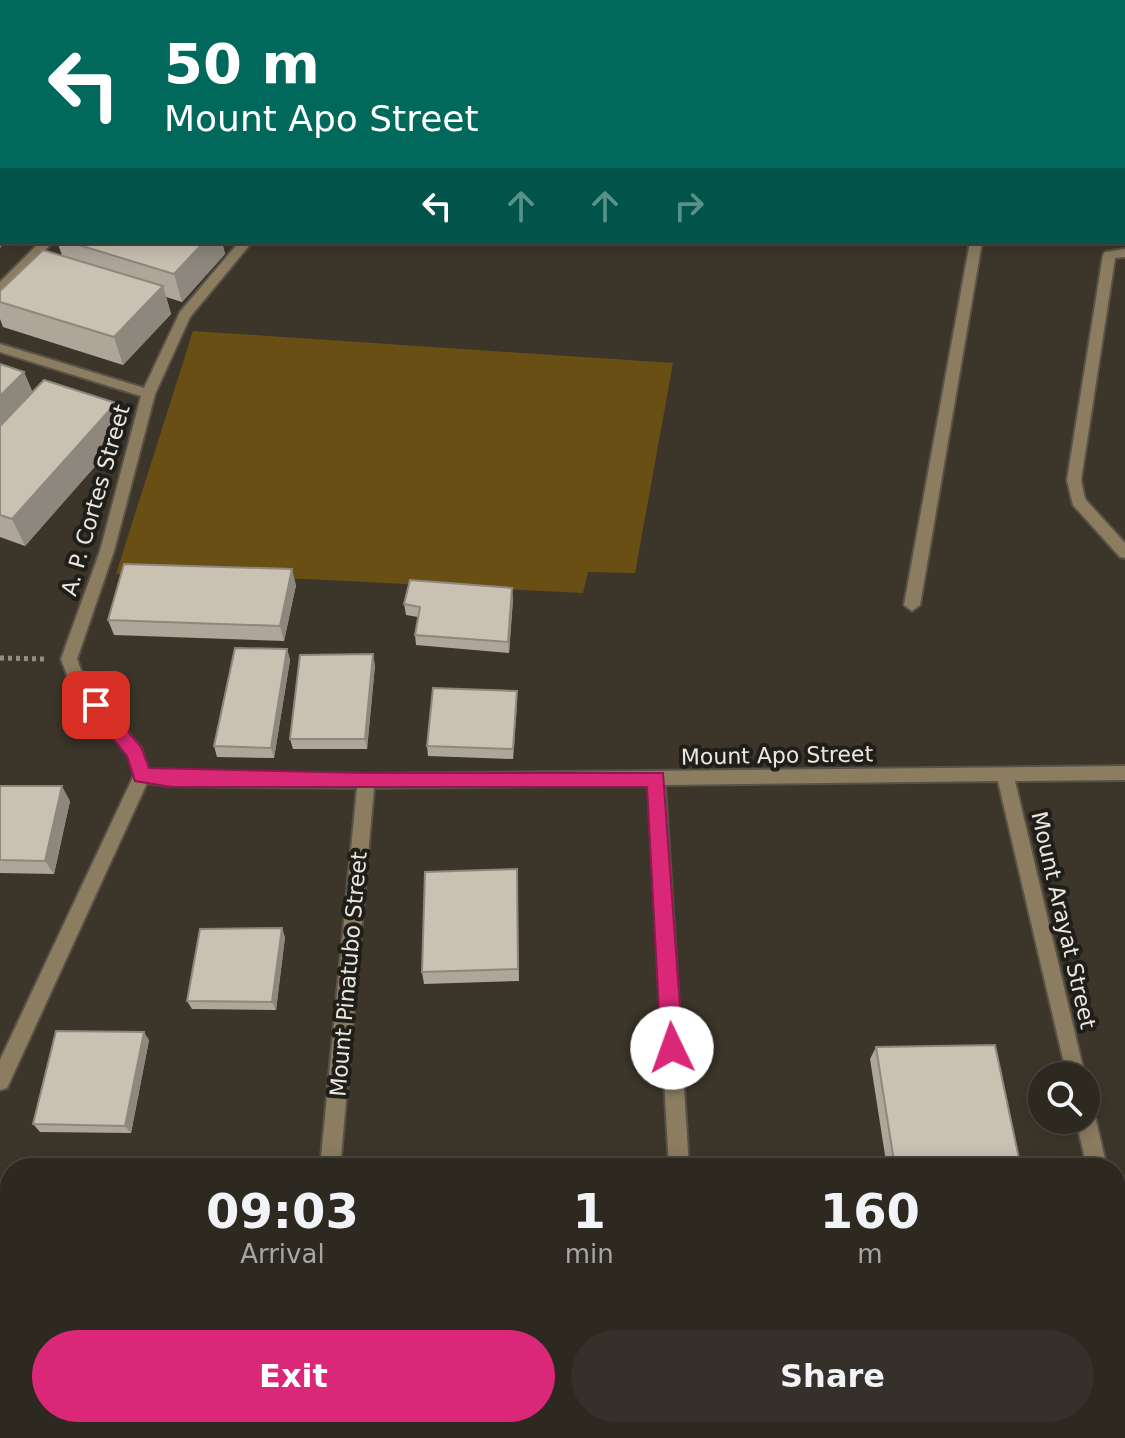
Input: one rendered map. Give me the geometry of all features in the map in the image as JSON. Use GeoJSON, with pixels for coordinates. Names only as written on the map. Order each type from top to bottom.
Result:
{"type":"FeatureCollection","features":[{"type":"Feature","properties":{"kind":"street"},"geometry":{"type":"LineString","coordinates":[[0,289],[45,244]]}},
{"type":"Feature","properties":{"kind":"street","name":"A. P. Cortes Street"},"geometry":{"type":"LineString","coordinates":[[69,659],[107,551],[148,394],[184,315],[244,244]]}},
{"type":"Feature","properties":{"kind":"street"},"geometry":{"type":"LineString","coordinates":[[912,605],[976,244]]}},
{"type":"Feature","properties":{"kind":"street"},"geometry":{"type":"LineString","coordinates":[[1125,253],[1109,255],[1074,480],[1078,501],[1125,553]]}},
{"type":"Feature","properties":{"kind":"street"},"geometry":{"type":"LineString","coordinates":[[0,348],[148,394]]}},
{"type":"Feature","properties":{"kind":"street"},"geometry":{"type":"LineString","coordinates":[[0,1081],[142,775],[135,753],[77,681],[69,659]]}},
{"type":"Feature","properties":{"kind":"street","name":"Mount Apo Street"},"geometry":{"type":"LineString","coordinates":[[142,775],[172,779],[366,781],[1125,773]]}},
{"type":"Feature","properties":{"kind":"street","name":"Mount Arayat Street"},"geometry":{"type":"LineString","coordinates":[[1005,775],[1073,1062]]}},
{"type":"Feature","properties":{"kind":"street"},"geometry":{"type":"LineString","coordinates":[[656,779],[678,1158]]}},
{"type":"Feature","properties":{"kind":"street","name":"Mount Pinatubo Street"},"geometry":{"type":"LineString","coordinates":[[331,1158],[366,781]]}},
{"type":"Feature","properties":{"kind":"street"},"geometry":{"type":"LineString","coordinates":[[1089,1134],[1095,1158]]}},
{"type":"Feature","properties":{"kind":"path"},"geometry":{"type":"LineString","coordinates":[[0,658],[69,659]]}},
{"type":"Feature","properties":{"kind":"shaded area"},"geometry":{"type":"Polygon","coordinates":[[[193,331],[673,363],[635,573],[588,572],[583,593],[306,579],[116,574],[193,331]]]}},
{"type":"Feature","properties":{"kind":"building"},"geometry":{"type":"Polygon","coordinates":[[[76,244],[202,244],[174,274],[76,244]]]}},
{"type":"Feature","properties":{"kind":"building"},"geometry":{"type":"Polygon","coordinates":[[[43,250],[163,286],[114,337],[0,302],[0,291],[43,250]]]}},
{"type":"Feature","properties":{"kind":"building"},"geometry":{"type":"Polygon","coordinates":[[[0,364],[24,372],[0,396],[0,364]]]}},
{"type":"Feature","properties":{"kind":"building"},"geometry":{"type":"Polygon","coordinates":[[[44,380],[116,403],[12,519],[0,515],[0,426],[44,380]]]}},
{"type":"Feature","properties":{"kind":"building"},"geometry":{"type":"Polygon","coordinates":[[[124,564],[292,569],[280,626],[108,620],[124,564]]]}},
{"type":"Feature","properties":{"kind":"building"},"geometry":{"type":"Polygon","coordinates":[[[410,580],[512,588],[508,642],[415,635],[420,607],[404,604],[410,580]]]}},
{"type":"Feature","properties":{"kind":"building"},"geometry":{"type":"Polygon","coordinates":[[[235,648],[287,649],[271,748],[214,746],[235,648]]]}},
{"type":"Feature","properties":{"kind":"building"},"geometry":{"type":"Polygon","coordinates":[[[373,654],[365,739],[290,739],[300,655],[373,654]]]}},
{"type":"Feature","properties":{"kind":"building"},"geometry":{"type":"Polygon","coordinates":[[[433,688],[517,691],[513,749],[427,746],[433,688]]]}},
{"type":"Feature","properties":{"kind":"building"},"geometry":{"type":"Polygon","coordinates":[[[0,786],[62,786],[45,861],[0,860],[0,786]]]}},
{"type":"Feature","properties":{"kind":"building"},"geometry":{"type":"Polygon","coordinates":[[[517,869],[518,969],[422,972],[425,872],[517,869]]]}},
{"type":"Feature","properties":{"kind":"building"},"geometry":{"type":"Polygon","coordinates":[[[282,928],[272,1002],[187,1001],[200,929],[282,928]]]}},
{"type":"Feature","properties":{"kind":"building"},"geometry":{"type":"Polygon","coordinates":[[[56,1031],[144,1032],[125,1126],[33,1124],[56,1031]]]}},
{"type":"Feature","properties":{"kind":"building"},"geometry":{"type":"Polygon","coordinates":[[[995,1045],[1019,1158],[893,1158],[876,1047],[995,1045]]]}},
{"type":"Feature","properties":{"kind":"route"},"geometry":{"type":"LineString","coordinates":[[96,705],[135,753],[142,775],[172,779],[656,779],[672,1048]]}}]}
